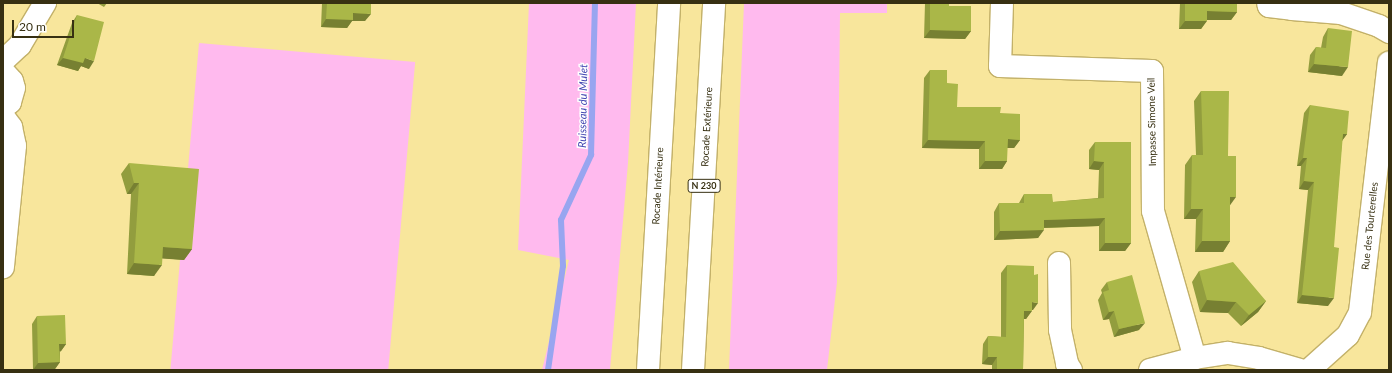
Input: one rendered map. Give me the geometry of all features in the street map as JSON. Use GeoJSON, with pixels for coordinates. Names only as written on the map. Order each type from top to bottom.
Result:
{"type":"FeatureCollection","features":[{"type":"Feature","properties":{"kind":"main road"},"geometry":{"type":"LineString","coordinates":[[3,61],[20,45],[46,3]]}},
{"type":"Feature","properties":{"kind":"main road","name":"Rocade Intérieure"},"geometry":{"type":"LineString","coordinates":[[648,370],[669,3]]}},
{"type":"Feature","properties":{"kind":"main road","name":"Rocade Extérieure"},"geometry":{"type":"LineString","coordinates":[[693,370],[714,3]]}},
{"type":"Feature","properties":{"kind":"main road","name":"Impasse Simone Veil"},"geometry":{"type":"LineString","coordinates":[[1002,3],[1000,66],[1152,71],[1153,211],[1195,358]]}},
{"type":"Feature","properties":{"kind":"main road"},"geometry":{"type":"LineString","coordinates":[[1268,3],[1269,6],[1341,13],[1379,26],[1389,32]]}},
{"type":"Feature","properties":{"kind":"main road","name":"Rue des Tourterelles"},"geometry":{"type":"LineString","coordinates":[[1308,370],[1348,335],[1360,312],[1389,63]]}},
{"type":"Feature","properties":{"kind":"main road"},"geometry":{"type":"LineString","coordinates":[[3,71],[12,81],[14,88],[10,102],[3,108]]}},
{"type":"Feature","properties":{"kind":"main road"},"geometry":{"type":"LineString","coordinates":[[3,116],[11,127],[15,146],[8,167],[3,267]]}},
{"type":"Feature","properties":{"kind":"main road"},"geometry":{"type":"LineString","coordinates":[[1059,263],[1060,330],[1067,364],[1071,370]]}},
{"type":"Feature","properties":{"kind":"main road"},"geometry":{"type":"LineString","coordinates":[[1150,370],[1195,358],[1228,353],[1259,358],[1300,370]]}},
{"type":"Feature","properties":{"kind":"shaded area"},"geometry":{"type":"Polygon","coordinates":[[[529,3],[636,3],[628,163],[610,370],[542,370],[569,260],[518,250],[529,3]]]}},
{"type":"Feature","properties":{"kind":"shaded area"},"geometry":{"type":"Polygon","coordinates":[[[744,3],[887,3],[887,13],[840,13],[837,282],[827,370],[729,370],[744,3]]]}},
{"type":"Feature","properties":{"kind":"shaded area"},"geometry":{"type":"Polygon","coordinates":[[[199,43],[415,62],[388,370],[170,370],[199,43]]]}},
{"type":"Feature","properties":{"kind":"building"},"geometry":{"type":"Polygon","coordinates":[[[327,3],[371,3],[371,14],[353,13],[353,20],[326,19],[327,3]]]}},
{"type":"Feature","properties":{"kind":"building"},"geometry":{"type":"Polygon","coordinates":[[[930,3],[949,3],[949,6],[971,6],[971,31],[930,30],[930,3]]]}},
{"type":"Feature","properties":{"kind":"building"},"geometry":{"type":"Polygon","coordinates":[[[1185,3],[1237,3],[1237,12],[1207,11],[1207,21],[1185,21],[1185,3]]]}},
{"type":"Feature","properties":{"kind":"building"},"geometry":{"type":"Polygon","coordinates":[[[77,15],[104,22],[94,61],[85,58],[83,63],[63,58],[77,15]]]}},
{"type":"Feature","properties":{"kind":"building"},"geometry":{"type":"Polygon","coordinates":[[[1328,28],[1352,31],[1348,67],[1314,64],[1316,47],[1326,48],[1328,28]]]}},
{"type":"Feature","properties":{"kind":"building"},"geometry":{"type":"Polygon","coordinates":[[[930,70],[947,70],[947,83],[958,84],[957,107],[1001,107],[1000,113],[1020,114],[1020,140],[1008,139],[1007,161],[985,161],[985,141],[928,140],[930,70]]]}},
{"type":"Feature","properties":{"kind":"building"},"geometry":{"type":"Polygon","coordinates":[[[1201,91],[1229,91],[1228,156],[1236,156],[1236,197],[1230,197],[1230,241],[1202,241],[1203,209],[1191,209],[1192,155],[1203,155],[1201,91]]]}},
{"type":"Feature","properties":{"kind":"building"},"geometry":{"type":"Polygon","coordinates":[[[1310,105],[1349,111],[1347,134],[1343,134],[1334,247],[1339,248],[1334,298],[1302,295],[1314,182],[1304,181],[1307,158],[1303,158],[1310,105]]]}},
{"type":"Feature","properties":{"kind":"building"},"geometry":{"type":"Polygon","coordinates":[[[1095,142],[1131,142],[1131,243],[1105,243],[1105,218],[1044,220],[1044,230],[1000,231],[999,203],[1024,203],[1024,194],[1052,194],[1053,202],[1104,198],[1104,162],[1094,161],[1095,142]]]}},
{"type":"Feature","properties":{"kind":"building"},"geometry":{"type":"Polygon","coordinates":[[[129,163],[199,169],[192,249],[163,247],[162,265],[134,263],[139,183],[134,183],[129,163]]]}},
{"type":"Feature","properties":{"kind":"building"},"geometry":{"type":"Polygon","coordinates":[[[1233,262],[1266,301],[1249,315],[1236,302],[1207,300],[1199,271],[1233,262]]]}},
{"type":"Feature","properties":{"kind":"building"},"geometry":{"type":"Polygon","coordinates":[[[1007,265],[1034,266],[1034,275],[1038,274],[1038,303],[1032,302],[1032,311],[1024,311],[1023,370],[997,370],[997,357],[988,357],[988,336],[1006,337],[1007,265]]]}},
{"type":"Feature","properties":{"kind":"building"},"geometry":{"type":"Polygon","coordinates":[[[1132,275],[1145,323],[1119,329],[1114,311],[1109,312],[1103,292],[1109,290],[1107,282],[1132,275]]]}},
{"type":"Feature","properties":{"kind":"building"},"geometry":{"type":"Polygon","coordinates":[[[65,315],[66,344],[59,344],[60,362],[38,363],[37,316],[65,315]]]}},
{"type":"Feature","properties":{"kind":"waterway","name":"Ruisseau du Mulet"},"geometry":{"type":"LineString","coordinates":[[548,370],[563,266],[561,220],[591,155],[595,3]]}}]}
